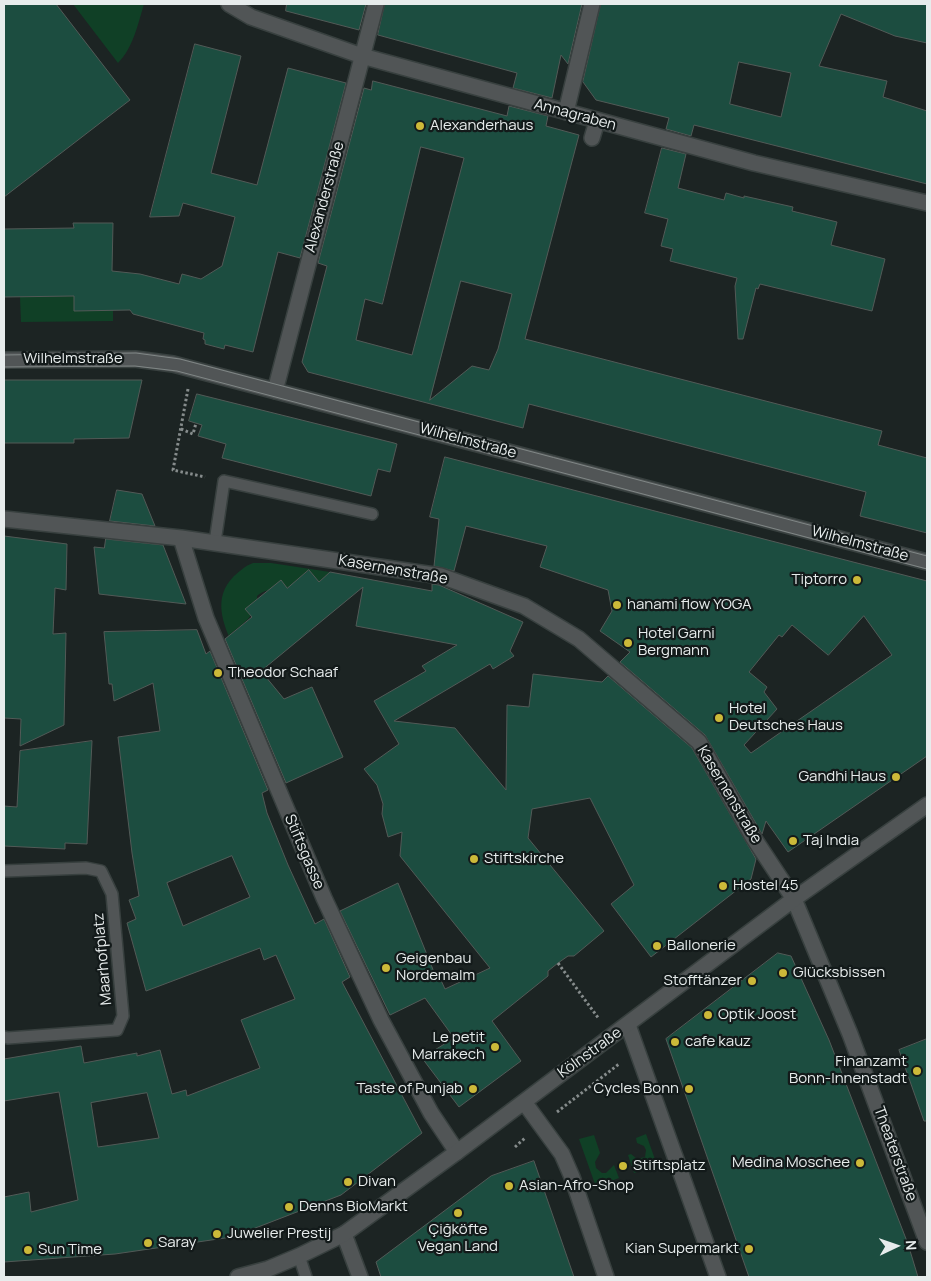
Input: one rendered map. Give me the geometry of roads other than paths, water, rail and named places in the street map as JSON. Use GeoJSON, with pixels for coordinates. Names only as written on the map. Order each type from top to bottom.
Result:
{"type":"FeatureCollection","features":[{"type":"Feature","properties":{"kind":"street","name":"Annagraben"},"geometry":{"type":"LineString","coordinates":[[230,4],[251,17],[362,56],[754,163],[927,203]]}},
{"type":"Feature","properties":{"kind":"street","name":"Alexanderstraße"},"geometry":{"type":"LineString","coordinates":[[274,391],[376,4]]}},
{"type":"Feature","properties":{"kind":"street"},"geometry":{"type":"LineString","coordinates":[[566,112],[592,4]]}},
{"type":"Feature","properties":{"kind":"street"},"geometry":{"type":"LineString","coordinates":[[592,138],[597,121]]}},
{"type":"Feature","properties":{"kind":"street","name":"Wilhelmstraße"},"geometry":{"type":"LineString","coordinates":[[4,360],[135,359],[173,364],[927,562]]}},
{"type":"Feature","properties":{"kind":"street","name":"Kasernenstraße"},"geometry":{"type":"LineString","coordinates":[[4,519],[215,542],[441,576],[524,606],[579,639],[699,742],[753,837],[794,899]]}},
{"type":"Feature","properties":{"kind":"street","name":"Stiftsgasse"},"geometry":{"type":"LineString","coordinates":[[181,538],[206,618],[324,898],[381,1020],[430,1113],[458,1152]]}},
{"type":"Feature","properties":{"kind":"street","name":"Kölnstraße"},"geometry":{"type":"LineString","coordinates":[[238,1277],[268,1269],[344,1234],[458,1152],[794,899],[927,805]]}},
{"type":"Feature","properties":{"kind":"street","name":"Theaterstraße"},"geometry":{"type":"LineString","coordinates":[[794,899],[850,1034],[927,1242]]}},
{"type":"Feature","properties":{"kind":"street"},"geometry":{"type":"LineString","coordinates":[[628,1025],[718,1277]]}},
{"type":"Feature","properties":{"kind":"street"},"geometry":{"type":"LineString","coordinates":[[524,1102],[562,1154],[572,1177],[606,1277]]}},
{"type":"Feature","properties":{"kind":"street"},"geometry":{"type":"LineString","coordinates":[[344,1234],[360,1277]]}},
{"type":"Feature","properties":{"kind":"lane"},"geometry":{"type":"LineString","coordinates":[[215,542],[224,481],[372,514]]}},
{"type":"Feature","properties":{"kind":"lane","name":"Maarhofplatz"},"geometry":{"type":"LineString","coordinates":[[4,871],[86,868],[101,871],[112,894],[123,1016],[118,1030],[4,1037]]}},
{"type":"Feature","properties":{"kind":"lane"},"geometry":{"type":"LineString","coordinates":[[299,1256],[306,1277]]}},
{"type":"Feature","properties":{"kind":"tram line"},"geometry":{"type":"LineString","coordinates":[[4,355],[136,353],[180,359],[927,556]]}},
{"type":"Feature","properties":{"kind":"tram line"},"geometry":{"type":"LineString","coordinates":[[4,367],[135,366],[177,371],[927,569]]}},
{"type":"Feature","properties":{"kind":"place","name":"Alexanderhaus"},"geometry":{"type":"Point","coordinates":[420,126]}},
{"type":"Feature","properties":{"kind":"place","name":"Tiptorro"},"geometry":{"type":"Point","coordinates":[857,580]}},
{"type":"Feature","properties":{"kind":"place","name":"hanami flow YOGA"},"geometry":{"type":"Point","coordinates":[617,605]}},
{"type":"Feature","properties":{"kind":"place","name":"Hotel Garni Bergmann"},"geometry":{"type":"Point","coordinates":[628,643]}},
{"type":"Feature","properties":{"kind":"place","name":"Theodor Schaaf"},"geometry":{"type":"Point","coordinates":[218,673]}},
{"type":"Feature","properties":{"kind":"place","name":"Hotel Deutsches Haus"},"geometry":{"type":"Point","coordinates":[719,718]}},
{"type":"Feature","properties":{"kind":"place","name":"Gandhi Haus"},"geometry":{"type":"Point","coordinates":[896,777]}},
{"type":"Feature","properties":{"kind":"place","name":"Taj India"},"geometry":{"type":"Point","coordinates":[793,841]}},
{"type":"Feature","properties":{"kind":"place","name":"Stiftskirche"},"geometry":{"type":"Point","coordinates":[474,859]}},
{"type":"Feature","properties":{"kind":"place","name":"Hostel 45"},"geometry":{"type":"Point","coordinates":[723,886]}},
{"type":"Feature","properties":{"kind":"place","name":"Ballonerie"},"geometry":{"type":"Point","coordinates":[657,946]}},
{"type":"Feature","properties":{"kind":"place","name":"Geigenbau Nordemalm"},"geometry":{"type":"Point","coordinates":[386,968]}},
{"type":"Feature","properties":{"kind":"place","name":"Glücksbissen"},"geometry":{"type":"Point","coordinates":[783,973]}},
{"type":"Feature","properties":{"kind":"place","name":"Stofftänzer"},"geometry":{"type":"Point","coordinates":[752,981]}},
{"type":"Feature","properties":{"kind":"place","name":"Optik Joost"},"geometry":{"type":"Point","coordinates":[708,1015]}},
{"type":"Feature","properties":{"kind":"place","name":"cafe kauz"},"geometry":{"type":"Point","coordinates":[675,1042]}},
{"type":"Feature","properties":{"kind":"place","name":"Le petit Marrakech"},"geometry":{"type":"Point","coordinates":[495,1047]}},
{"type":"Feature","properties":{"kind":"place","name":"Finanzamt Bonn-Innenstadt"},"geometry":{"type":"Point","coordinates":[917,1071]}},
{"type":"Feature","properties":{"kind":"place","name":"Taste of Punjab"},"geometry":{"type":"Point","coordinates":[473,1089]}},
{"type":"Feature","properties":{"kind":"place","name":"Cycles Bonn"},"geometry":{"type":"Point","coordinates":[689,1089]}},
{"type":"Feature","properties":{"kind":"place","name":"Medina Moschee"},"geometry":{"type":"Point","coordinates":[860,1163]}},
{"type":"Feature","properties":{"kind":"place","name":"Stiftsplatz"},"geometry":{"type":"Point","coordinates":[623,1166]}},
{"type":"Feature","properties":{"kind":"place","name":"Divan"},"geometry":{"type":"Point","coordinates":[348,1182]}},
{"type":"Feature","properties":{"kind":"place","name":"Asian-Afro-Shop"},"geometry":{"type":"Point","coordinates":[509,1186]}},
{"type":"Feature","properties":{"kind":"place","name":"Denns BioMarkt"},"geometry":{"type":"Point","coordinates":[289,1207]}},
{"type":"Feature","properties":{"kind":"place","name":"Çiğköfte Vegan Land"},"geometry":{"type":"Point","coordinates":[458,1213]}},
{"type":"Feature","properties":{"kind":"place","name":"Juwelier Prestij"},"geometry":{"type":"Point","coordinates":[217,1234]}},
{"type":"Feature","properties":{"kind":"place","name":"Saray"},"geometry":{"type":"Point","coordinates":[148,1243]}},
{"type":"Feature","properties":{"kind":"place","name":"Kian Supermarkt"},"geometry":{"type":"Point","coordinates":[749,1249]}},
{"type":"Feature","properties":{"kind":"place","name":"Sun Time"},"geometry":{"type":"Point","coordinates":[28,1250]}}]}
